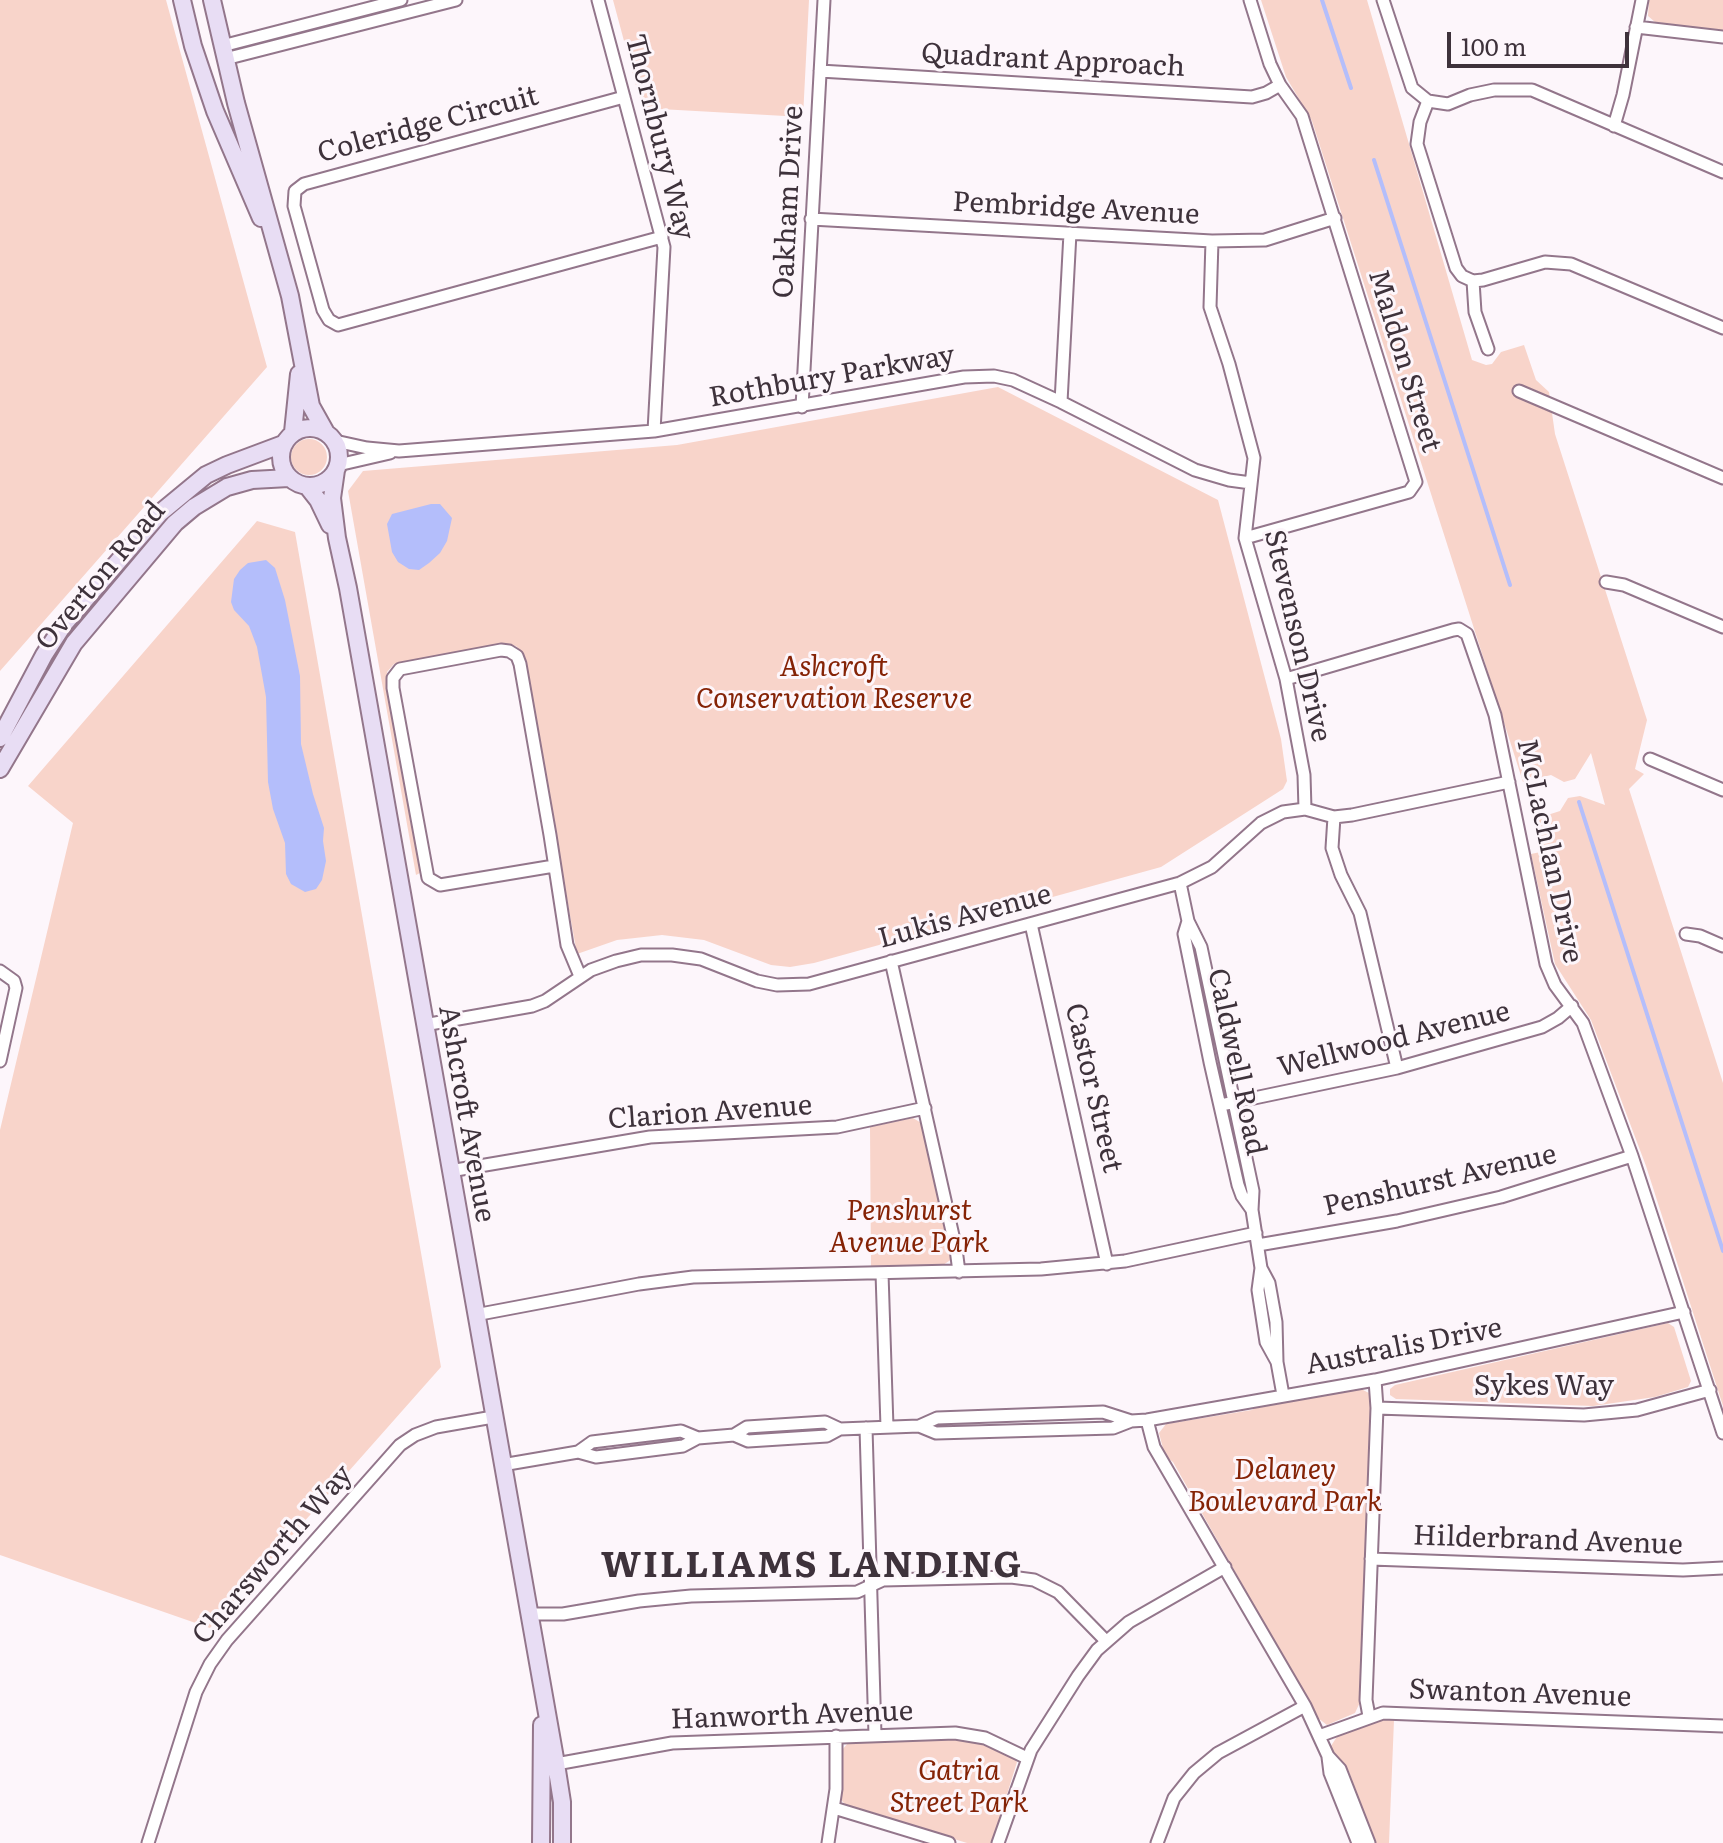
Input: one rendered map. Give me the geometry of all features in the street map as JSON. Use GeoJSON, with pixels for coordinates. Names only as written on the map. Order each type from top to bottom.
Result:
{"type":"FeatureCollection","features":[{"type":"Feature","properties":{"kind":"main road"},"geometry":{"type":"LineString","coordinates":[[182,0],[207,87],[237,165],[279,256]]}},
{"type":"Feature","properties":{"kind":"main road"},"geometry":{"type":"LineString","coordinates":[[212,0],[290,296],[311,406],[339,453],[337,468],[324,483],[307,486],[289,478],[281,462],[288,438],[300,352]]}},
{"type":"Feature","properties":{"kind":"main road"},"geometry":{"type":"LineString","coordinates":[[207,87],[208,62],[215,50],[224,53]]}},
{"type":"Feature","properties":{"kind":"main road"},"geometry":{"type":"LineString","coordinates":[[288,438],[312,427],[330,436]]}},
{"type":"Feature","properties":{"kind":"main road","name":"Overton Road"},"geometry":{"type":"LineString","coordinates":[[0,738],[64,624],[160,513],[206,475],[288,438]]}},
{"type":"Feature","properties":{"kind":"main road","name":"Ashcroft Avenue"},"geometry":{"type":"LineString","coordinates":[[337,468],[332,498],[337,538],[556,1764],[562,1802],[562,1843]]}},
{"type":"Feature","properties":{"kind":"main road","name":"Overton Road"},"geometry":{"type":"LineString","coordinates":[[0,769],[74,643],[175,523],[227,487],[252,480],[289,478]]}},
{"type":"Feature","properties":{"kind":"main road","name":"Ashcroft Avenue"},"geometry":{"type":"LineString","coordinates":[[307,486],[318,500],[337,538]]}},
{"type":"Feature","properties":{"kind":"main road","name":"Ashcroft Avenue"},"geometry":{"type":"LineString","coordinates":[[541,1843],[543,1700]]}},
{"type":"Feature","properties":{"kind":"street"},"geometry":{"type":"LineString","coordinates":[[224,53],[401,0]]}},
{"type":"Feature","properties":{"kind":"street"},"geometry":{"type":"LineString","coordinates":[[224,53],[456,0]]}},
{"type":"Feature","properties":{"kind":"street","name":"Thornbury Way"},"geometry":{"type":"LineString","coordinates":[[598,0],[665,257],[654,431]]}},
{"type":"Feature","properties":{"kind":"street","name":"Oakham Drive"},"geometry":{"type":"LineString","coordinates":[[802,407],[824,0]]}},
{"type":"Feature","properties":{"kind":"street","name":"Maldon Street"},"geometry":{"type":"LineString","coordinates":[[1245,538],[1409,492],[1416,482],[1300,111],[1280,85],[1270,64],[1250,0]]}},
{"type":"Feature","properties":{"kind":"street"},"geometry":{"type":"LineString","coordinates":[[1383,0],[1412,88],[1428,101],[1448,104],[1470,95],[1523,88],[1546,95],[1723,172]]}},
{"type":"Feature","properties":{"kind":"street"},"geometry":{"type":"LineString","coordinates":[[1614,126],[1621,106],[1642,0]]}},
{"type":"Feature","properties":{"kind":"street"},"geometry":{"type":"LineString","coordinates":[[1636,27],[1723,37]]}},
{"type":"Feature","properties":{"kind":"street","name":"Quadrant Approach"},"geometry":{"type":"LineString","coordinates":[[820,71],[1252,97],[1280,85]]}},
{"type":"Feature","properties":{"kind":"street","name":"Coleridge Circuit"},"geometry":{"type":"LineString","coordinates":[[624,97],[304,184],[295,191],[294,206],[326,317],[338,325],[662,237]]}},
{"type":"Feature","properties":{"kind":"street"},"geometry":{"type":"LineString","coordinates":[[1428,101],[1420,122],[1417,144],[1456,268],[1462,276],[1473,281],[1545,262],[1571,264],[1723,328]]}},
{"type":"Feature","properties":{"kind":"street","name":"Pembridge Avenue"},"geometry":{"type":"LineString","coordinates":[[811,219],[1212,241],[1265,240],[1335,218]]}},
{"type":"Feature","properties":{"kind":"street"},"geometry":{"type":"LineString","coordinates":[[1061,402],[1070,233]]}},
{"type":"Feature","properties":{"kind":"street","name":"Stevenson Drive"},"geometry":{"type":"LineString","coordinates":[[1212,241],[1210,307],[1254,458],[1245,538],[1286,679],[1304,775],[1305,809]]}},
{"type":"Feature","properties":{"kind":"street"},"geometry":{"type":"LineString","coordinates":[[1473,281],[1475,312],[1488,349]]}},
{"type":"Feature","properties":{"kind":"street","name":"Rothbury Parkway"},"geometry":{"type":"LineString","coordinates":[[330,436],[367,448],[399,451],[654,431],[964,377],[994,376],[1013,380],[1061,402],[1195,470],[1251,483]]}},
{"type":"Feature","properties":{"kind":"street"},"geometry":{"type":"LineString","coordinates":[[1519,391],[1723,478]]}},
{"type":"Feature","properties":{"kind":"street","name":"Rothbury Parkway"},"geometry":{"type":"LineString","coordinates":[[337,468],[399,451]]}},
{"type":"Feature","properties":{"kind":"street"},"geometry":{"type":"LineString","coordinates":[[1606,582],[1620,583],[1723,627]]}},
{"type":"Feature","properties":{"kind":"street","name":"McLachlan Drive"},"geometry":{"type":"LineString","coordinates":[[1286,679],[1453,630],[1464,631],[1469,637],[1495,715],[1546,964],[1555,985],[1583,1023],[1632,1156],[1723,1433]]}},
{"type":"Feature","properties":{"kind":"street"},"geometry":{"type":"LineString","coordinates":[[554,866],[440,885],[428,878],[393,688],[393,678],[400,669],[501,650],[517,656],[520,664],[554,866],[567,945],[580,976]]}},
{"type":"Feature","properties":{"kind":"street"},"geometry":{"type":"LineString","coordinates":[[1650,759],[1723,790]]}},
{"type":"Feature","properties":{"kind":"street"},"geometry":{"type":"LineString","coordinates":[[1305,809],[1334,817],[1352,815],[1509,782]]}},
{"type":"Feature","properties":{"kind":"street","name":"Lukis Avenue"},"geometry":{"type":"LineString","coordinates":[[424,1025],[532,1006],[545,1001],[580,976],[629,957],[672,955],[701,959],[757,981],[799,985],[1180,883],[1212,867],[1261,823],[1283,812],[1305,809]]}},
{"type":"Feature","properties":{"kind":"street"},"geometry":{"type":"LineString","coordinates":[[1334,817],[1332,848],[1341,875],[1360,913],[1397,1068]]}},
{"type":"Feature","properties":{"kind":"street","name":"Caldwell Road"},"geometry":{"type":"LineString","coordinates":[[1180,883],[1188,921],[1201,947],[1253,1191],[1252,1210],[1261,1268],[1258,1290],[1264,1329],[1269,1349],[1277,1362],[1283,1395]]}},
{"type":"Feature","properties":{"kind":"street","name":"Caldwell Road"},"geometry":{"type":"LineString","coordinates":[[1188,921],[1184,934],[1221,1105],[1242,1196],[1252,1210]]}},
{"type":"Feature","properties":{"kind":"street","name":"Castor Street"},"geometry":{"type":"LineString","coordinates":[[1031,924],[1107,1264]]}},
{"type":"Feature","properties":{"kind":"street"},"geometry":{"type":"LineString","coordinates":[[1686,934],[1700,936],[1723,946]]}},
{"type":"Feature","properties":{"kind":"street"},"geometry":{"type":"LineString","coordinates":[[891,961],[959,1272]]}},
{"type":"Feature","properties":{"kind":"street"},"geometry":{"type":"LineString","coordinates":[[0,971],[14,981],[16,988],[0,1061]]}},
{"type":"Feature","properties":{"kind":"street","name":"Wellwood Avenue"},"geometry":{"type":"LineString","coordinates":[[1221,1105],[1397,1068],[1542,1027],[1572,1006]]}},
{"type":"Feature","properties":{"kind":"street","name":"Clarion Avenue"},"geometry":{"type":"LineString","coordinates":[[450,1171],[650,1137],[837,1127],[925,1108]]}},
{"type":"Feature","properties":{"kind":"street","name":"Penshurst Avenue"},"geometry":{"type":"LineString","coordinates":[[475,1315],[693,1277],[959,1272],[1107,1264],[1257,1239],[1397,1221],[1501,1197],[1632,1156]]}},
{"type":"Feature","properties":{"kind":"street"},"geometry":{"type":"LineString","coordinates":[[882,1273],[887,1427]]}},
{"type":"Feature","properties":{"kind":"street","name":"Australis Drive"},"geometry":{"type":"LineString","coordinates":[[502,1465],[578,1452],[596,1457],[683,1446],[698,1438],[734,1435],[748,1441],[827,1436],[840,1429],[887,1427],[919,1426],[936,1433],[1113,1428],[1131,1421],[1375,1380],[1684,1312]]}},
{"type":"Feature","properties":{"kind":"street"},"geometry":{"type":"LineString","coordinates":[[1369,1716],[1366,1700],[1377,1408],[1375,1380]]}},
{"type":"Feature","properties":{"kind":"street","name":"Sykes Way"},"geometry":{"type":"LineString","coordinates":[[1377,1408],[1584,1415],[1637,1410],[1710,1390]]}},
{"type":"Feature","properties":{"kind":"street","name":"Charsworth Way"},"geometry":{"type":"LineString","coordinates":[[148,1843],[196,1692],[227,1640],[400,1445],[425,1431],[493,1417]]}},
{"type":"Feature","properties":{"kind":"street"},"geometry":{"type":"LineString","coordinates":[[1147,1420],[1154,1447],[1305,1706],[1328,1756],[1330,1773],[1358,1843]]}},
{"type":"Feature","properties":{"kind":"street"},"geometry":{"type":"LineString","coordinates":[[866,1428],[875,1735]]}},
{"type":"Feature","properties":{"kind":"street","name":"Hilderbrand Avenue"},"geometry":{"type":"LineString","coordinates":[[1371,1559],[1683,1570],[1723,1568]]}},
{"type":"Feature","properties":{"kind":"street"},"geometry":{"type":"LineString","coordinates":[[998,1843],[1027,1758],[1078,1676],[1106,1641],[1142,1613],[1225,1567]]}},
{"type":"Feature","properties":{"kind":"street"},"geometry":{"type":"LineString","coordinates":[[529,1621],[663,1598],[857,1592],[883,1580],[1001,1577],[1034,1580],[1058,1592],[1106,1641]]}},
{"type":"Feature","properties":{"kind":"street"},"geometry":{"type":"LineString","coordinates":[[1157,1843],[1174,1798],[1194,1773],[1218,1753],[1305,1706]]}},
{"type":"Feature","properties":{"kind":"street","name":"Swanton Avenue"},"geometry":{"type":"LineString","coordinates":[[1319,1736],[1369,1716],[1398,1714],[1723,1726]]}},
{"type":"Feature","properties":{"kind":"street","name":"Hanworth Avenue"},"geometry":{"type":"LineString","coordinates":[[556,1764],[672,1743],[875,1735],[967,1734],[985,1738],[1027,1758]]}},
{"type":"Feature","properties":{"kind":"street"},"geometry":{"type":"LineString","coordinates":[[828,1843],[834,1808],[836,1736]]}},
{"type":"Feature","properties":{"kind":"street"},"geometry":{"type":"LineString","coordinates":[[1328,1756],[1340,1769],[1369,1843]]}},
{"type":"Feature","properties":{"kind":"street"},"geometry":{"type":"LineString","coordinates":[[834,1808],[949,1843]]}},
{"type":"Feature","properties":{"kind":"green space"},"geometry":{"type":"Polygon","coordinates":[[[0,0],[166,0],[267,367],[0,671],[0,0]]]}},
{"type":"Feature","properties":{"kind":"green space"},"geometry":{"type":"Polygon","coordinates":[[[613,0],[809,0],[803,117],[642,108],[613,0]]]}},
{"type":"Feature","properties":{"kind":"green space"},"geometry":{"type":"Polygon","coordinates":[[[1261,0],[1367,0],[1472,360],[1492,364],[1501,352],[1524,345],[1536,380],[1549,392],[1555,434],[1647,720],[1635,769],[1644,774],[1629,789],[1723,1083],[1723,1406],[1646,1166],[1591,1020],[1555,964],[1531,854],[1545,851],[1535,819],[1560,811],[1568,798],[1580,796],[1605,805],[1591,753],[1575,779],[1564,782],[1551,775],[1523,782],[1312,121],[1286,77],[1261,0]]]}},
{"type":"Feature","properties":{"kind":"green space"},"geometry":{"type":"Polygon","coordinates":[[[1649,0],[1723,0],[1723,31],[1655,22],[1648,16],[1649,0]]]}},
{"type":"Feature","properties":{"kind":"green space","name":"Ashcroft Conservation Reserve"},"geometry":{"type":"Polygon","coordinates":[[[998,387],[1218,500],[1281,739],[1287,781],[1283,789],[1161,867],[814,963],[790,967],[771,965],[704,940],[662,935],[617,940],[577,954],[523,654],[516,646],[505,644],[394,664],[387,672],[420,873],[416,875],[348,491],[363,471],[677,445],[998,387]]]}},
{"type":"Feature","properties":{"kind":"green space"},"geometry":{"type":"Polygon","coordinates":[[[309,439],[322,444],[327,457],[322,470],[309,475],[296,470],[291,457],[296,444],[309,439]]]}},
{"type":"Feature","properties":{"kind":"green space"},"geometry":{"type":"Polygon","coordinates":[[[257,521],[295,532],[441,1367],[210,1628],[0,1555],[0,1130],[73,823],[28,786],[257,521]]]}},
{"type":"Feature","properties":{"kind":"green space","name":"Penshurst Avenue Park"},"geometry":{"type":"Polygon","coordinates":[[[913,1118],[923,1124],[952,1259],[943,1265],[871,1267],[870,1127],[913,1118]]]}},
{"type":"Feature","properties":{"kind":"green space"},"geometry":{"type":"Polygon","coordinates":[[[1668,1323],[1674,1327],[1691,1381],[1688,1387],[1655,1397],[1593,1406],[1396,1399],[1390,1395],[1390,1389],[1395,1385],[1668,1323]]]}},
{"type":"Feature","properties":{"kind":"green space","name":"Delaney Boulevard Park"},"geometry":{"type":"Polygon","coordinates":[[[1361,1389],[1371,1394],[1372,1402],[1361,1700],[1355,1713],[1327,1725],[1318,1718],[1173,1462],[1165,1456],[1159,1433],[1166,1424],[1361,1389]]]}},
{"type":"Feature","properties":{"kind":"green space"},"geometry":{"type":"Polygon","coordinates":[[[1382,1720],[1394,1720],[1389,1843],[1375,1843],[1349,1772],[1336,1758],[1331,1746],[1338,1735],[1382,1720]]]}},
{"type":"Feature","properties":{"kind":"green space","name":"Gatria Street Park"},"geometry":{"type":"Polygon","coordinates":[[[951,1738],[984,1743],[1012,1756],[1017,1762],[992,1843],[967,1843],[847,1806],[842,1801],[842,1750],[849,1742],[951,1738]]]}},
{"type":"Feature","properties":{"kind":"water"},"geometry":{"type":"Polygon","coordinates":[[[440,504],[452,518],[447,541],[429,563],[419,570],[409,569],[398,562],[392,552],[387,524],[392,514],[440,504]]]}},
{"type":"Feature","properties":{"kind":"water"},"geometry":{"type":"Polygon","coordinates":[[[266,560],[275,568],[285,600],[300,676],[301,744],[324,828],[326,861],[322,880],[316,889],[305,892],[291,884],[286,874],[285,843],[273,809],[268,782],[266,697],[257,647],[249,626],[231,602],[234,579],[240,570],[248,563],[266,560]]]}},
{"type":"Feature","properties":{"kind":"waterway"},"geometry":{"type":"LineString","coordinates":[[1322,0],[1351,88]]}},
{"type":"Feature","properties":{"kind":"waterway"},"geometry":{"type":"LineString","coordinates":[[1374,160],[1510,585]]}},
{"type":"Feature","properties":{"kind":"waterway"},"geometry":{"type":"LineString","coordinates":[[1579,802],[1723,1251]]}},
{"type":"Feature","properties":{"kind":"district","name":"WILLIAMS LANDING"},"geometry":{"type":"Point","coordinates":[812,1566]}}]}
